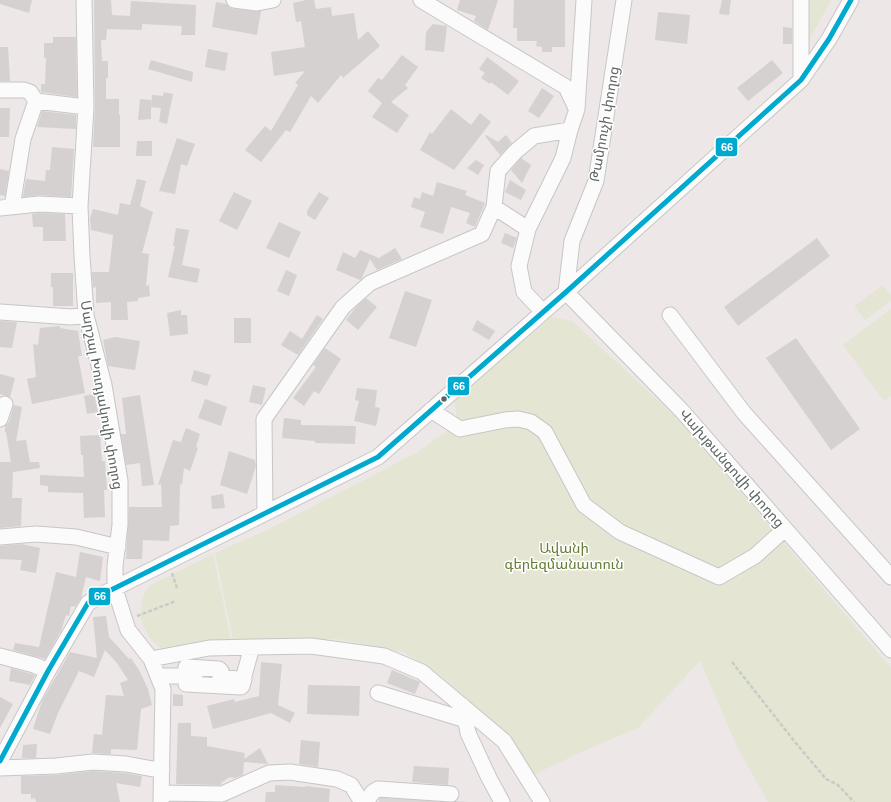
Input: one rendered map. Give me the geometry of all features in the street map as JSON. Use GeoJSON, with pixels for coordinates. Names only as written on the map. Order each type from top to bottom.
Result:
{"type":"FeatureCollection","features":[{"type":"Feature","properties":{"kind":"street","name":"Մարշալ Խուդյակովի փողոց"},"geometry":{"type":"LineString","coordinates":[[84,0],[86,107],[84,169],[80,206],[86,316],[104,385],[120,481],[120,525],[115,566],[115,589],[128,630],[151,659],[163,689],[162,798]]}},
{"type":"Feature","properties":{"kind":"street"},"geometry":{"type":"LineString","coordinates":[[234,0],[257,3],[273,0]]}},
{"type":"Feature","properties":{"kind":"street"},"geometry":{"type":"LineString","coordinates":[[421,0],[566,87],[577,109]]}},
{"type":"Feature","properties":{"kind":"street"},"geometry":{"type":"LineString","coordinates":[[543,312],[524,292],[518,266],[528,229],[563,158],[577,109],[584,0]]}},
{"type":"Feature","properties":{"kind":"street","name":"Թամրուչի փողոց"},"geometry":{"type":"LineString","coordinates":[[566,292],[572,242],[596,181],[624,0]]}},
{"type":"Feature","properties":{"kind":"street"},"geometry":{"type":"LineString","coordinates":[[801,0],[801,80]]}},
{"type":"Feature","properties":{"kind":"street"},"geometry":{"type":"LineString","coordinates":[[0,761],[48,671],[88,604],[378,457],[566,292],[801,80],[829,39],[851,0]]}},
{"type":"Feature","properties":{"kind":"street"},"geometry":{"type":"LineString","coordinates":[[0,90],[24,90],[30,92],[36,101],[86,107]]}},
{"type":"Feature","properties":{"kind":"street"},"geometry":{"type":"LineString","coordinates":[[36,101],[23,139],[6,207],[39,204],[80,206]]}},
{"type":"Feature","properties":{"kind":"street"},"geometry":{"type":"LineString","coordinates":[[265,514],[264,419],[343,307],[370,283],[482,234],[494,207],[498,171],[515,152],[534,136],[570,130]]}},
{"type":"Feature","properties":{"kind":"street"},"geometry":{"type":"LineString","coordinates":[[494,207],[528,229]]}},
{"type":"Feature","properties":{"kind":"street","name":"Վախթանգովի փողոց"},"geometry":{"type":"LineString","coordinates":[[566,292],[682,411],[891,650]]}},
{"type":"Feature","properties":{"kind":"street"},"geometry":{"type":"LineString","coordinates":[[0,312],[71,317],[86,316]]}},
{"type":"Feature","properties":{"kind":"street"},"geometry":{"type":"LineString","coordinates":[[670,315],[744,413],[891,577]]}},
{"type":"Feature","properties":{"kind":"street"},"geometry":{"type":"LineString","coordinates":[[0,419],[5,404]]}},
{"type":"Feature","properties":{"kind":"street"},"geometry":{"type":"LineString","coordinates":[[431,410],[460,429],[505,420],[518,419],[531,422],[545,432],[584,504],[620,532],[719,577],[755,556],[785,528]]}},
{"type":"Feature","properties":{"kind":"street"},"geometry":{"type":"LineString","coordinates":[[0,537],[36,534],[76,537],[118,547]]}},
{"type":"Feature","properties":{"kind":"street"},"geometry":{"type":"LineString","coordinates":[[151,659],[209,648],[311,646],[384,656],[422,672],[464,713],[504,741],[542,802]]}},
{"type":"Feature","properties":{"kind":"street"},"geometry":{"type":"LineString","coordinates":[[244,679],[220,678],[221,671],[219,669],[186,666],[186,684],[241,687],[244,679],[252,647]]}},
{"type":"Feature","properties":{"kind":"street"},"geometry":{"type":"LineString","coordinates":[[0,656],[34,665],[48,671]]}},
{"type":"Feature","properties":{"kind":"street"},"geometry":{"type":"LineString","coordinates":[[158,676],[186,676]]}},
{"type":"Feature","properties":{"kind":"street"},"geometry":{"type":"LineString","coordinates":[[378,693],[464,713]]}},
{"type":"Feature","properties":{"kind":"street"},"geometry":{"type":"LineString","coordinates":[[464,713],[468,734],[488,778],[502,802]]}},
{"type":"Feature","properties":{"kind":"street"},"geometry":{"type":"LineString","coordinates":[[0,768],[56,766],[93,762],[126,764],[153,769],[162,769]]}},
{"type":"Feature","properties":{"kind":"street"},"geometry":{"type":"LineString","coordinates":[[162,798],[222,794],[269,773],[290,772],[337,779],[351,785],[362,802]]}},
{"type":"Feature","properties":{"kind":"street"},"geometry":{"type":"LineString","coordinates":[[366,802],[373,792],[378,789],[452,794]]}},
{"type":"Feature","properties":{"kind":"path"},"geometry":{"type":"LineString","coordinates":[[124,621],[176,601]]}},
{"type":"Feature","properties":{"kind":"path"},"geometry":{"type":"LineString","coordinates":[[732,662],[826,779],[838,785],[854,802]]}},
{"type":"Feature","properties":{"kind":"shaded area"},"geometry":{"type":"Polygon","coordinates":[[[379,796],[471,802],[379,802],[379,796]]]}},
{"type":"Feature","properties":{"kind":"green space"},"geometry":{"type":"Polygon","coordinates":[[[808,0],[831,0],[806,46],[808,0]]]}},
{"type":"Feature","properties":{"kind":"green space"},"geometry":{"type":"Polygon","coordinates":[[[883,285],[891,296],[891,301],[865,320],[854,306],[883,285]]]}},
{"type":"Feature","properties":{"kind":"green space"},"geometry":{"type":"Polygon","coordinates":[[[891,309],[891,396],[884,401],[843,345],[891,309]]]}},
{"type":"Feature","properties":{"kind":"green space","name":"Ավանի գերեզմանատուն"},"geometry":{"type":"Polygon","coordinates":[[[552,317],[572,321],[680,421],[891,668],[891,802],[768,802],[738,749],[700,661],[638,728],[588,749],[533,775],[516,751],[471,702],[438,673],[403,652],[337,639],[233,640],[215,553],[267,530],[418,452],[458,423],[454,398],[552,317]]]}},
{"type":"Feature","properties":{"kind":"green space"},"geometry":{"type":"Polygon","coordinates":[[[213,554],[231,640],[161,648],[148,635],[144,628],[141,611],[144,594],[149,586],[213,554]]]}},
{"type":"Feature","properties":{"kind":"building"},"geometry":{"type":"Polygon","coordinates":[[[0,0],[32,0],[29,13],[0,4],[0,0]]]}},
{"type":"Feature","properties":{"kind":"building"},"geometry":{"type":"Polygon","coordinates":[[[94,0],[111,0],[112,15],[130,16],[131,1],[196,5],[195,35],[181,35],[182,26],[142,24],[142,30],[107,29],[106,40],[101,40],[102,61],[108,61],[106,99],[119,99],[120,147],[93,147],[95,107],[94,0]]]}},
{"type":"Feature","properties":{"kind":"building"},"geometry":{"type":"Polygon","coordinates":[[[314,0],[316,9],[331,7],[332,16],[354,13],[358,40],[368,31],[380,46],[343,78],[341,75],[318,103],[311,96],[290,132],[286,130],[261,162],[245,150],[265,126],[271,131],[298,85],[295,83],[305,71],[274,76],[271,52],[305,47],[301,21],[296,22],[293,3],[314,0]]]}},
{"type":"Feature","properties":{"kind":"building"},"geometry":{"type":"Polygon","coordinates":[[[460,0],[498,0],[488,30],[474,21],[476,16],[457,10],[460,0]]]}},
{"type":"Feature","properties":{"kind":"building"},"geometry":{"type":"Polygon","coordinates":[[[514,0],[565,0],[565,47],[552,47],[552,52],[542,52],[542,47],[536,46],[537,41],[517,41],[517,28],[513,28],[514,0]]]}},
{"type":"Feature","properties":{"kind":"building"},"geometry":{"type":"Polygon","coordinates":[[[722,0],[731,0],[729,15],[719,14],[722,0]]]}},
{"type":"Feature","properties":{"kind":"building"},"geometry":{"type":"Polygon","coordinates":[[[216,2],[226,4],[233,9],[261,11],[257,35],[212,27],[216,2]]]}},
{"type":"Feature","properties":{"kind":"building"},"geometry":{"type":"Polygon","coordinates":[[[658,12],[690,15],[687,44],[655,40],[658,12]]]}},
{"type":"Feature","properties":{"kind":"building"},"geometry":{"type":"Polygon","coordinates":[[[433,24],[447,26],[444,52],[425,50],[426,32],[433,24]]]}},
{"type":"Feature","properties":{"kind":"building"},"geometry":{"type":"Polygon","coordinates":[[[783,27],[792,28],[792,44],[783,44],[783,27]]]}},
{"type":"Feature","properties":{"kind":"building"},"geometry":{"type":"Polygon","coordinates":[[[53,37],[76,37],[77,97],[41,92],[41,84],[45,84],[46,58],[44,58],[44,43],[53,43],[53,37]]]}},
{"type":"Feature","properties":{"kind":"building"},"geometry":{"type":"Polygon","coordinates":[[[0,47],[8,47],[10,81],[0,81],[0,47]]]}},
{"type":"Feature","properties":{"kind":"building"},"geometry":{"type":"Polygon","coordinates":[[[208,49],[228,53],[225,71],[205,67],[208,49]]]}},
{"type":"Feature","properties":{"kind":"building"},"geometry":{"type":"Polygon","coordinates":[[[402,55],[418,67],[405,85],[408,88],[391,102],[409,115],[397,133],[372,117],[382,103],[368,91],[378,78],[382,80],[402,55]]]}},
{"type":"Feature","properties":{"kind":"building"},"geometry":{"type":"Polygon","coordinates":[[[487,57],[519,81],[508,95],[491,82],[490,84],[481,78],[485,73],[479,69],[487,57]]]}},
{"type":"Feature","properties":{"kind":"building"},"geometry":{"type":"Polygon","coordinates":[[[151,60],[193,72],[192,82],[148,69],[151,60]]]}},
{"type":"Feature","properties":{"kind":"building"},"geometry":{"type":"Polygon","coordinates":[[[772,60],[783,73],[748,101],[737,88],[772,60]]]}},
{"type":"Feature","properties":{"kind":"building"},"geometry":{"type":"Polygon","coordinates":[[[542,88],[554,96],[539,118],[528,111],[542,88]]]}},
{"type":"Feature","properties":{"kind":"building"},"geometry":{"type":"Polygon","coordinates":[[[164,92],[173,94],[167,124],[159,122],[161,108],[151,107],[152,95],[163,96],[164,92]]]}},
{"type":"Feature","properties":{"kind":"building"},"geometry":{"type":"Polygon","coordinates":[[[140,99],[151,100],[151,119],[138,120],[140,99]]]}},
{"type":"Feature","properties":{"kind":"building"},"geometry":{"type":"Polygon","coordinates":[[[0,108],[10,108],[9,137],[0,137],[0,108]]]}},
{"type":"Feature","properties":{"kind":"building"},"geometry":{"type":"Polygon","coordinates":[[[451,109],[471,125],[480,113],[491,122],[454,170],[420,150],[430,132],[432,134],[451,109]]]}},
{"type":"Feature","properties":{"kind":"building"},"geometry":{"type":"Polygon","coordinates":[[[42,111],[76,115],[76,129],[37,127],[42,111]]]}},
{"type":"Feature","properties":{"kind":"building"},"geometry":{"type":"Polygon","coordinates":[[[486,135],[498,142],[506,135],[512,143],[500,155],[485,136],[486,135]]]}},
{"type":"Feature","properties":{"kind":"building"},"geometry":{"type":"Polygon","coordinates":[[[177,138],[195,144],[187,166],[181,164],[175,194],[159,191],[177,138]]]}},
{"type":"Feature","properties":{"kind":"building"},"geometry":{"type":"Polygon","coordinates":[[[137,141],[152,141],[152,156],[136,156],[137,141]]]}},
{"type":"Feature","properties":{"kind":"building"},"geometry":{"type":"Polygon","coordinates":[[[52,147],[74,149],[71,197],[39,195],[23,197],[26,179],[45,181],[46,170],[50,170],[52,147]]]}},
{"type":"Feature","properties":{"kind":"building"},"geometry":{"type":"Polygon","coordinates":[[[521,158],[531,165],[522,183],[511,170],[521,158]]]}},
{"type":"Feature","properties":{"kind":"building"},"geometry":{"type":"Polygon","coordinates":[[[476,160],[484,165],[478,175],[467,168],[476,160]]]}},
{"type":"Feature","properties":{"kind":"building"},"geometry":{"type":"Polygon","coordinates":[[[0,169],[9,171],[5,196],[0,195],[0,169]]]}},
{"type":"Feature","properties":{"kind":"building"},"geometry":{"type":"Polygon","coordinates":[[[137,179],[146,181],[140,206],[153,212],[142,253],[149,254],[146,286],[149,285],[150,296],[138,298],[138,301],[127,302],[128,320],[111,320],[111,302],[96,303],[96,287],[93,288],[92,272],[109,272],[113,235],[91,230],[90,218],[93,209],[118,215],[120,203],[130,205],[137,179]]]}},
{"type":"Feature","properties":{"kind":"building"},"geometry":{"type":"Polygon","coordinates":[[[510,180],[526,190],[521,200],[505,192],[510,180]]]}},
{"type":"Feature","properties":{"kind":"building"},"geometry":{"type":"Polygon","coordinates":[[[437,182],[467,191],[465,195],[485,203],[475,227],[466,223],[470,213],[451,207],[443,234],[420,227],[425,212],[411,207],[414,197],[420,199],[422,192],[433,196],[437,182]]]}},
{"type":"Feature","properties":{"kind":"building"},"geometry":{"type":"Polygon","coordinates":[[[234,192],[252,201],[237,230],[219,221],[234,192]]]}},
{"type":"Feature","properties":{"kind":"building"},"geometry":{"type":"Polygon","coordinates":[[[319,192],[329,198],[315,220],[307,215],[307,211],[319,192]]]}},
{"type":"Feature","properties":{"kind":"building"},"geometry":{"type":"Polygon","coordinates":[[[32,214],[65,214],[66,241],[43,241],[43,227],[33,227],[32,214]]]}},
{"type":"Feature","properties":{"kind":"building"},"geometry":{"type":"Polygon","coordinates":[[[279,222],[301,232],[289,258],[266,248],[279,222]]]}},
{"type":"Feature","properties":{"kind":"building"},"geometry":{"type":"Polygon","coordinates":[[[176,228],[189,230],[182,265],[200,269],[197,283],[168,277],[175,246],[173,246],[176,228]]]}},
{"type":"Feature","properties":{"kind":"building"},"geometry":{"type":"Polygon","coordinates":[[[505,233],[517,238],[513,248],[501,243],[505,233]]]}},
{"type":"Feature","properties":{"kind":"building"},"geometry":{"type":"Polygon","coordinates":[[[817,238],[830,256],[738,326],[724,307],[817,238]]]}},
{"type":"Feature","properties":{"kind":"building"},"geometry":{"type":"Polygon","coordinates":[[[395,248],[402,259],[377,270],[370,259],[360,280],[336,270],[343,252],[355,258],[360,250],[379,258],[395,248]]]}},
{"type":"Feature","properties":{"kind":"building"},"geometry":{"type":"Polygon","coordinates":[[[286,270],[297,275],[289,296],[277,291],[286,270]]]}},
{"type":"Feature","properties":{"kind":"building"},"geometry":{"type":"Polygon","coordinates":[[[51,273],[73,273],[73,306],[53,306],[51,273]]]}},
{"type":"Feature","properties":{"kind":"building"},"geometry":{"type":"Polygon","coordinates":[[[405,291],[432,300],[416,347],[389,338],[405,291]]]}},
{"type":"Feature","properties":{"kind":"building"},"geometry":{"type":"Polygon","coordinates":[[[366,298],[377,307],[358,330],[346,320],[356,307],[366,298]]]}},
{"type":"Feature","properties":{"kind":"building"},"geometry":{"type":"Polygon","coordinates":[[[181,310],[181,315],[187,315],[188,334],[170,336],[167,313],[181,310]]]}},
{"type":"Feature","properties":{"kind":"building"},"geometry":{"type":"Polygon","coordinates":[[[317,315],[323,319],[298,355],[281,345],[290,331],[302,339],[317,315]]]}},
{"type":"Feature","properties":{"kind":"building"},"geometry":{"type":"Polygon","coordinates":[[[234,318],[251,318],[251,343],[234,343],[234,318]]]}},
{"type":"Feature","properties":{"kind":"building"},"geometry":{"type":"Polygon","coordinates":[[[477,320],[495,331],[489,340],[472,330],[477,320]]]}},
{"type":"Feature","properties":{"kind":"building"},"geometry":{"type":"Polygon","coordinates":[[[0,321],[17,322],[12,348],[0,347],[0,321]]]}},
{"type":"Feature","properties":{"kind":"building"},"geometry":{"type":"Polygon","coordinates":[[[60,326],[60,328],[78,331],[82,356],[78,356],[85,393],[32,404],[27,379],[36,377],[33,344],[38,345],[40,328],[60,326]]]}},
{"type":"Feature","properties":{"kind":"building"},"geometry":{"type":"Polygon","coordinates":[[[115,337],[140,341],[135,370],[108,366],[103,340],[115,337]]]}},
{"type":"Feature","properties":{"kind":"building"},"geometry":{"type":"Polygon","coordinates":[[[796,338],[860,429],[831,450],[766,358],[796,338]]]}},
{"type":"Feature","properties":{"kind":"building"},"geometry":{"type":"Polygon","coordinates":[[[325,348],[341,359],[319,394],[314,391],[304,406],[293,398],[316,367],[313,365],[325,348]]]}},
{"type":"Feature","properties":{"kind":"building"},"geometry":{"type":"Polygon","coordinates":[[[194,370],[211,375],[207,386],[191,381],[194,370]]]}},
{"type":"Feature","properties":{"kind":"building"},"geometry":{"type":"Polygon","coordinates":[[[0,374],[15,378],[10,397],[0,394],[0,374]]]}},
{"type":"Feature","properties":{"kind":"building"},"geometry":{"type":"Polygon","coordinates":[[[253,385],[266,388],[262,405],[249,402],[253,385]]]}},
{"type":"Feature","properties":{"kind":"building"},"geometry":{"type":"Polygon","coordinates":[[[357,388],[377,390],[375,407],[380,408],[376,426],[354,421],[359,401],[355,400],[357,388]]]}},
{"type":"Feature","properties":{"kind":"building"},"geometry":{"type":"Polygon","coordinates":[[[94,394],[98,412],[87,414],[84,396],[94,394]]]}},
{"type":"Feature","properties":{"kind":"building"},"geometry":{"type":"Polygon","coordinates":[[[140,395],[154,485],[142,486],[140,463],[126,465],[121,434],[126,434],[122,398],[140,395]]]}},
{"type":"Feature","properties":{"kind":"building"},"geometry":{"type":"Polygon","coordinates":[[[205,399],[227,407],[221,426],[198,418],[205,399]]]}},
{"type":"Feature","properties":{"kind":"building"},"geometry":{"type":"Polygon","coordinates":[[[14,405],[22,407],[16,441],[26,440],[30,462],[39,462],[40,468],[13,472],[12,498],[22,498],[21,526],[0,528],[0,462],[11,462],[5,426],[9,422],[14,405]]]}},
{"type":"Feature","properties":{"kind":"building"},"geometry":{"type":"Polygon","coordinates":[[[284,418],[301,420],[301,425],[356,426],[355,444],[315,443],[315,441],[282,438],[284,418]]]}},
{"type":"Feature","properties":{"kind":"building"},"geometry":{"type":"Polygon","coordinates":[[[186,428],[200,434],[196,447],[198,448],[190,471],[184,468],[182,485],[180,484],[179,525],[170,526],[169,541],[143,540],[142,559],[126,559],[129,507],[162,507],[161,484],[158,485],[173,440],[181,442],[186,428]]]}},
{"type":"Feature","properties":{"kind":"building"},"geometry":{"type":"Polygon","coordinates":[[[100,435],[102,461],[105,461],[107,490],[104,490],[105,517],[84,518],[83,493],[48,492],[48,486],[40,485],[40,475],[84,477],[80,436],[100,435]]]}},
{"type":"Feature","properties":{"kind":"building"},"geometry":{"type":"Polygon","coordinates":[[[229,451],[255,460],[256,466],[247,494],[220,485],[229,451]]]}},
{"type":"Feature","properties":{"kind":"building"},"geometry":{"type":"Polygon","coordinates":[[[223,494],[225,508],[212,509],[211,496],[223,494]]]}},
{"type":"Feature","properties":{"kind":"building"},"geometry":{"type":"Polygon","coordinates":[[[21,544],[40,548],[36,573],[20,570],[22,560],[0,559],[0,546],[21,544]]]}},
{"type":"Feature","properties":{"kind":"building"},"geometry":{"type":"Polygon","coordinates":[[[80,552],[103,557],[100,581],[86,577],[81,598],[75,607],[71,606],[69,616],[66,615],[61,631],[45,659],[13,650],[15,643],[39,647],[56,572],[76,577],[80,552]]]}},
{"type":"Feature","properties":{"kind":"building"},"geometry":{"type":"Polygon","coordinates":[[[106,616],[109,637],[129,659],[131,658],[139,670],[148,689],[152,705],[141,709],[137,750],[111,749],[111,754],[92,753],[94,734],[102,735],[106,695],[124,696],[120,683],[128,680],[117,663],[105,650],[94,677],[79,671],[58,713],[50,734],[33,729],[42,701],[70,652],[97,658],[93,617],[106,616]]]}},
{"type":"Feature","properties":{"kind":"building"},"geometry":{"type":"Polygon","coordinates":[[[261,662],[282,664],[278,705],[295,713],[290,723],[271,713],[213,729],[207,706],[234,699],[235,702],[259,696],[261,662]]]}},
{"type":"Feature","properties":{"kind":"building"},"geometry":{"type":"Polygon","coordinates":[[[11,668],[35,675],[30,685],[9,681],[11,668]]]}},
{"type":"Feature","properties":{"kind":"building"},"geometry":{"type":"Polygon","coordinates":[[[392,670],[420,682],[415,694],[387,683],[392,670]]]}},
{"type":"Feature","properties":{"kind":"building"},"geometry":{"type":"Polygon","coordinates":[[[308,685],[360,686],[359,716],[307,714],[308,685]]]}},
{"type":"Feature","properties":{"kind":"building"},"geometry":{"type":"Polygon","coordinates":[[[173,694],[183,695],[183,706],[173,706],[173,694]]]}},
{"type":"Feature","properties":{"kind":"building"},"geometry":{"type":"Polygon","coordinates":[[[0,697],[13,704],[0,728],[0,697]]]}},
{"type":"Feature","properties":{"kind":"building"},"geometry":{"type":"Polygon","coordinates":[[[178,723],[191,723],[191,736],[207,737],[207,746],[245,753],[244,759],[260,748],[268,764],[244,762],[243,775],[235,778],[230,777],[220,785],[176,784],[178,723]]]}},
{"type":"Feature","properties":{"kind":"building"},"geometry":{"type":"Polygon","coordinates":[[[301,740],[320,742],[318,767],[299,764],[301,740]]]}},
{"type":"Feature","properties":{"kind":"building"},"geometry":{"type":"Polygon","coordinates":[[[37,744],[36,758],[22,758],[23,745],[37,744]]]}},
{"type":"Feature","properties":{"kind":"building"},"geometry":{"type":"Polygon","coordinates":[[[414,766],[449,768],[448,785],[412,782],[414,766]]]}},
{"type":"Feature","properties":{"kind":"building"},"geometry":{"type":"Polygon","coordinates":[[[93,771],[125,773],[142,776],[140,787],[116,783],[120,802],[36,802],[35,798],[31,799],[31,794],[21,794],[21,776],[57,775],[93,771]]]}},
{"type":"Feature","properties":{"kind":"building"},"geometry":{"type":"Polygon","coordinates":[[[275,785],[330,789],[329,802],[265,802],[266,792],[275,792],[275,785]]]}},
{"type":"Feature","properties":{"kind":"transit line","name":"66"},"geometry":{"type":"LineString","coordinates":[[0,761],[48,671],[88,603],[105,593],[378,457],[566,292],[801,80],[829,39],[851,0]]}}]}
